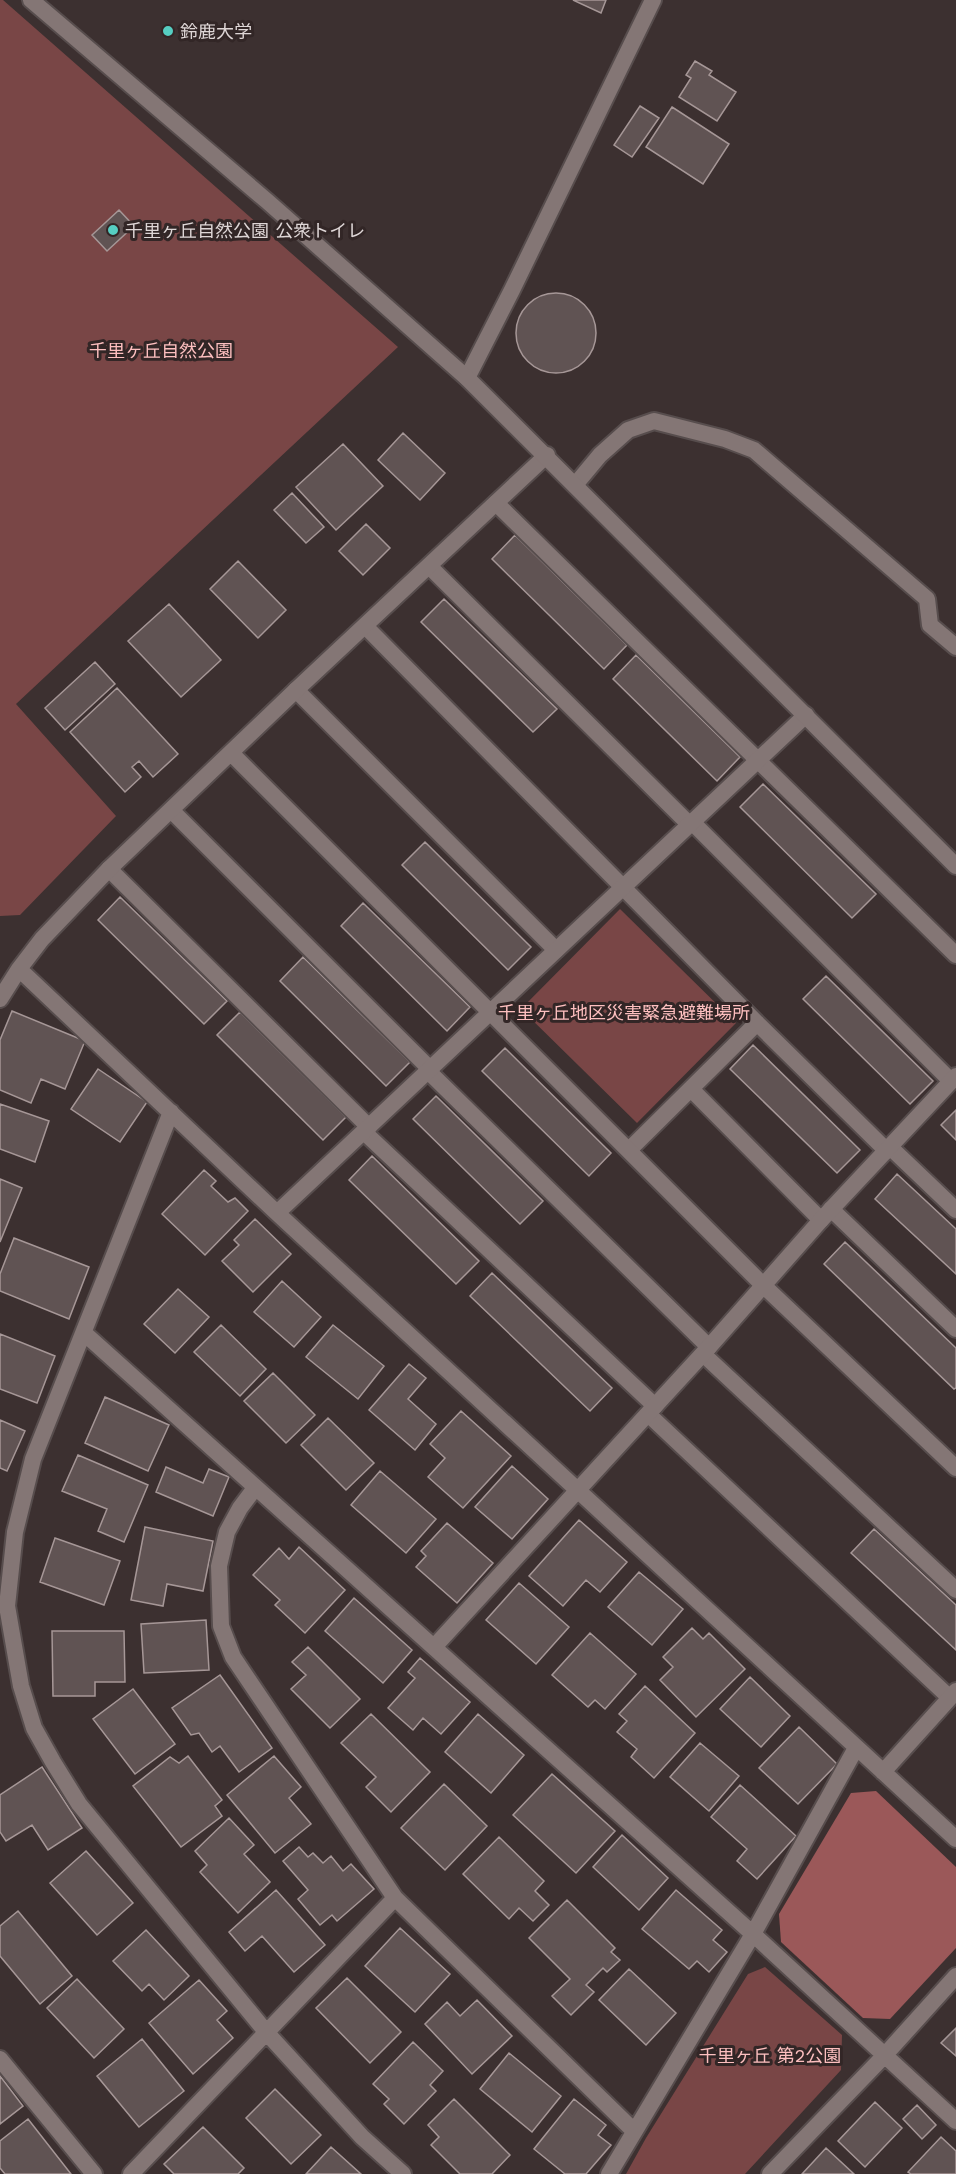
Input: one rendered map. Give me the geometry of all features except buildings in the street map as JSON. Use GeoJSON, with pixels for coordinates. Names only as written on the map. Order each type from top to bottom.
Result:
{"type":"FeatureCollection","features":[{"type":"Feature","properties":{"kind":"street"},"geometry":{"type":"LineString","coordinates":[[31,0],[267,201],[468,378],[956,866]]}},
{"type":"Feature","properties":{"kind":"street"},"geometry":{"type":"LineString","coordinates":[[468,378],[653,0]]}},
{"type":"Feature","properties":{"kind":"street"},"geometry":{"type":"LineString","coordinates":[[575,485],[600,455],[628,430],[654,421],[725,439],[754,450],[927,599],[930,625],[956,647]]}},
{"type":"Feature","properties":{"kind":"street"},"geometry":{"type":"LineString","coordinates":[[0,999],[42,939],[109,869],[547,455]]}},
{"type":"Feature","properties":{"kind":"street"},"geometry":{"type":"LineString","coordinates":[[496,503],[956,955]]}},
{"type":"Feature","properties":{"kind":"street"},"geometry":{"type":"LineString","coordinates":[[429,566],[954,1078],[826,1215],[652,1410],[434,1647]]}},
{"type":"Feature","properties":{"kind":"street"},"geometry":{"type":"LineString","coordinates":[[365,626],[757,1023],[956,1210]]}},
{"type":"Feature","properties":{"kind":"street"},"geometry":{"type":"LineString","coordinates":[[296,690],[556,950]]}},
{"type":"Feature","properties":{"kind":"street"},"geometry":{"type":"LineString","coordinates":[[277,1213],[806,715]]}},
{"type":"Feature","properties":{"kind":"street"},"geometry":{"type":"LineString","coordinates":[[231,753],[764,1286],[956,1468]]}},
{"type":"Feature","properties":{"kind":"street"},"geometry":{"type":"LineString","coordinates":[[172,811],[706,1350],[956,1590]]}},
{"type":"Feature","properties":{"kind":"street"},"geometry":{"type":"LineString","coordinates":[[109,869],[367,1130],[652,1410],[953,1694],[883,1772]]}},
{"type":"Feature","properties":{"kind":"street"},"geometry":{"type":"LineString","coordinates":[[19,969],[277,1213],[956,1839]]}},
{"type":"Feature","properties":{"kind":"street"},"geometry":{"type":"LineString","coordinates":[[629,1150],[757,1023]]}},
{"type":"Feature","properties":{"kind":"street"},"geometry":{"type":"LineString","coordinates":[[691,1089],[826,1215],[956,1329]]}},
{"type":"Feature","properties":{"kind":"street"},"geometry":{"type":"LineString","coordinates":[[171,1112],[33,1459],[15,1532],[4,1606],[21,1686],[34,1728],[79,1804],[267,2033],[362,2137],[403,2174]]}},
{"type":"Feature","properties":{"kind":"street"},"geometry":{"type":"LineString","coordinates":[[84,1334],[753,1934],[956,2121]]}},
{"type":"Feature","properties":{"kind":"street"},"geometry":{"type":"LineString","coordinates":[[255,1488],[240,1508],[227,1532],[219,1566],[221,1626],[233,1657],[395,1898],[633,2130]]}},
{"type":"Feature","properties":{"kind":"street"},"geometry":{"type":"LineString","coordinates":[[609,2174],[633,2130],[753,1934],[856,1748]]}},
{"type":"Feature","properties":{"kind":"street"},"geometry":{"type":"LineString","coordinates":[[131,2174],[395,1898]]}},
{"type":"Feature","properties":{"kind":"street"},"geometry":{"type":"LineString","coordinates":[[770,2174],[884,2056],[956,1976]]}},
{"type":"Feature","properties":{"kind":"street"},"geometry":{"type":"LineString","coordinates":[[0,2059],[94,2174]]}},
{"type":"Feature","properties":{"kind":"green space","name":"千里ヶ丘自然公園"},"geometry":{"type":"Polygon","coordinates":[[[0,0],[3,0],[398,347],[16,704],[116,816],[20,915],[0,916],[0,0]]]}},
{"type":"Feature","properties":{"kind":"green space","name":"千里ヶ丘地区災害緊急避難場所"},"geometry":{"type":"Polygon","coordinates":[[[620,909],[736,1023],[637,1123],[521,1009],[620,909]]]}},
{"type":"Feature","properties":{"kind":"green space","name":"千里ヶ丘 第2公園"},"geometry":{"type":"Polygon","coordinates":[[[765,1967],[842,2035],[841,2070],[745,2174],[626,2174],[748,1974],[765,1967]]]}},
{"type":"Feature","properties":{"kind":"shaded area"},"geometry":{"type":"Polygon","coordinates":[[[876,1791],[956,1867],[956,1948],[890,2019],[863,2018],[781,1942],[779,1914],[851,1793],[876,1791]]]}},
{"type":"Feature","properties":{"kind":"place","name":"鈴鹿大学"},"geometry":{"type":"Point","coordinates":[168,31]}},
{"type":"Feature","properties":{"kind":"place","name":"千里ヶ丘自然公園 公衆トイレ"},"geometry":{"type":"Point","coordinates":[113,230]}}]}
